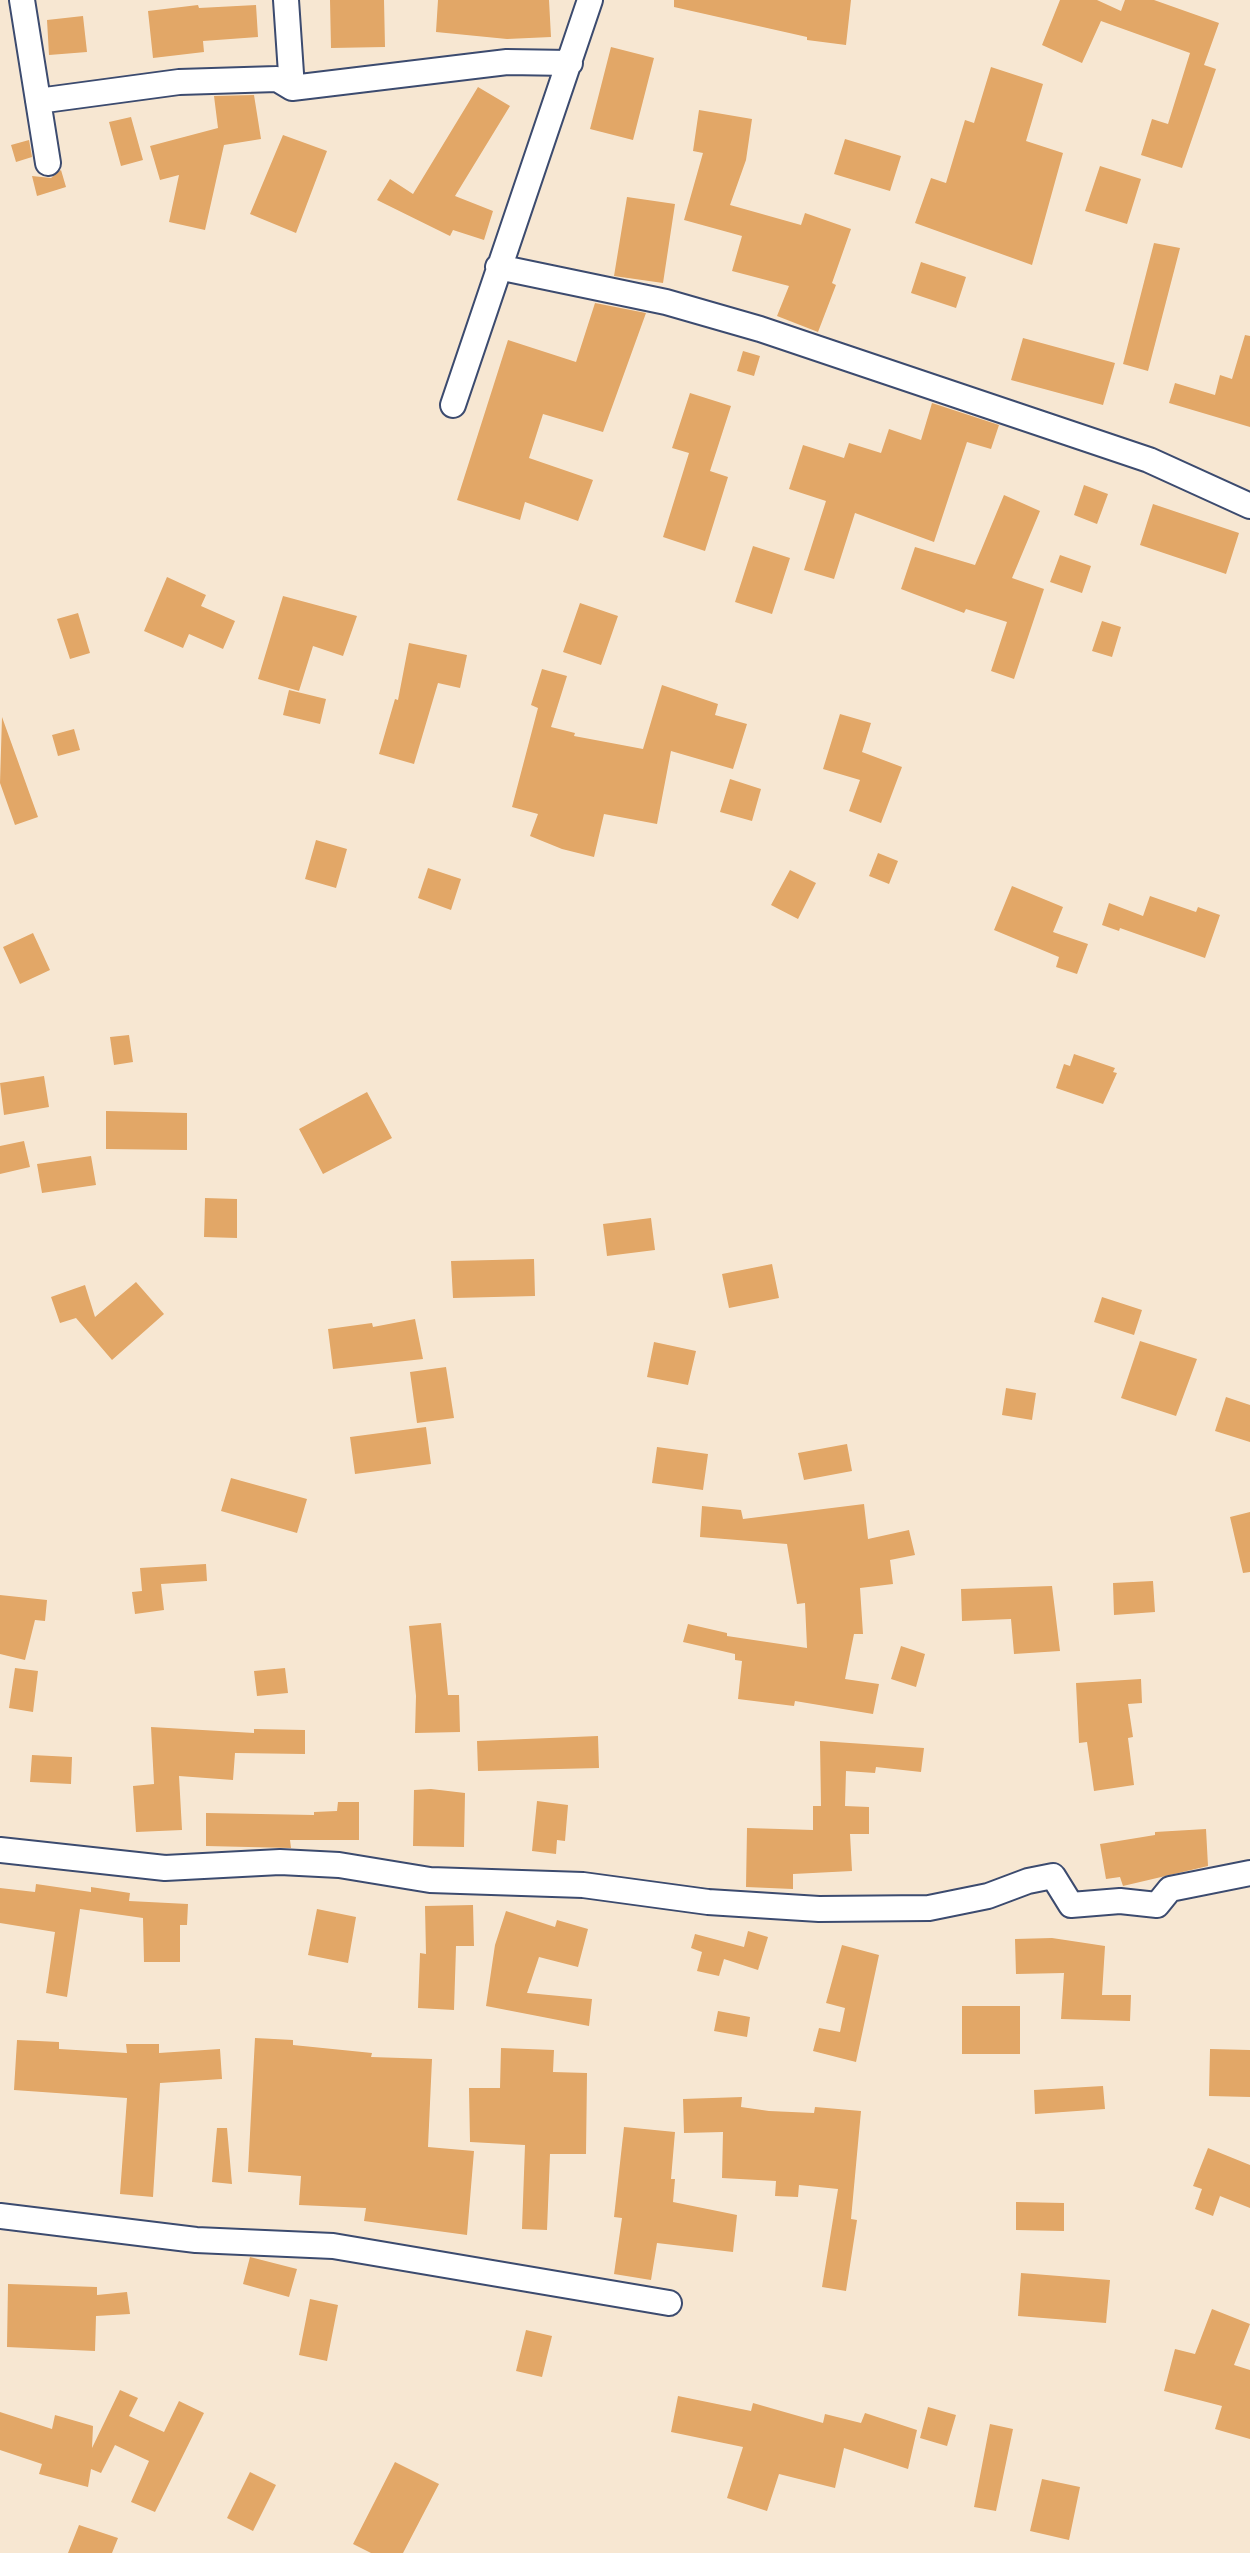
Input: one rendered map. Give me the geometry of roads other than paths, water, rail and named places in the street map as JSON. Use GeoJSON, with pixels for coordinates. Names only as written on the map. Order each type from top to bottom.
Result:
{"type":"FeatureCollection","features":[{"type":"Feature","properties":{"kind":"street"},"geometry":{"type":"LineString","coordinates":[[22,0],[48,163]]}},
{"type":"Feature","properties":{"kind":"street"},"geometry":{"type":"LineString","coordinates":[[286,0],[292,88]]}},
{"type":"Feature","properties":{"kind":"street"},"geometry":{"type":"LineString","coordinates":[[453,405],[590,0]]}},
{"type":"Feature","properties":{"kind":"street"},"geometry":{"type":"LineString","coordinates":[[38,101],[179,82],[277,79],[292,88],[468,65],[570,63]]}},
{"type":"Feature","properties":{"kind":"street"},"geometry":{"type":"LineString","coordinates":[[498,267],[666,302],[760,329],[1149,460],[1250,506]]}},
{"type":"Feature","properties":{"kind":"street"},"geometry":{"type":"LineString","coordinates":[[0,1850],[165,1868],[280,1862],[339,1865],[430,1880],[583,1885],[708,1902],[803,1909],[929,1908],[988,1896],[1028,1881],[1053,1876],[1071,1905],[1120,1901],[1157,1905],[1170,1889],[1250,1873]]}},
{"type":"Feature","properties":{"kind":"street"},"geometry":{"type":"LineString","coordinates":[[0,2216],[196,2240],[333,2246],[669,2303]]}}]}
